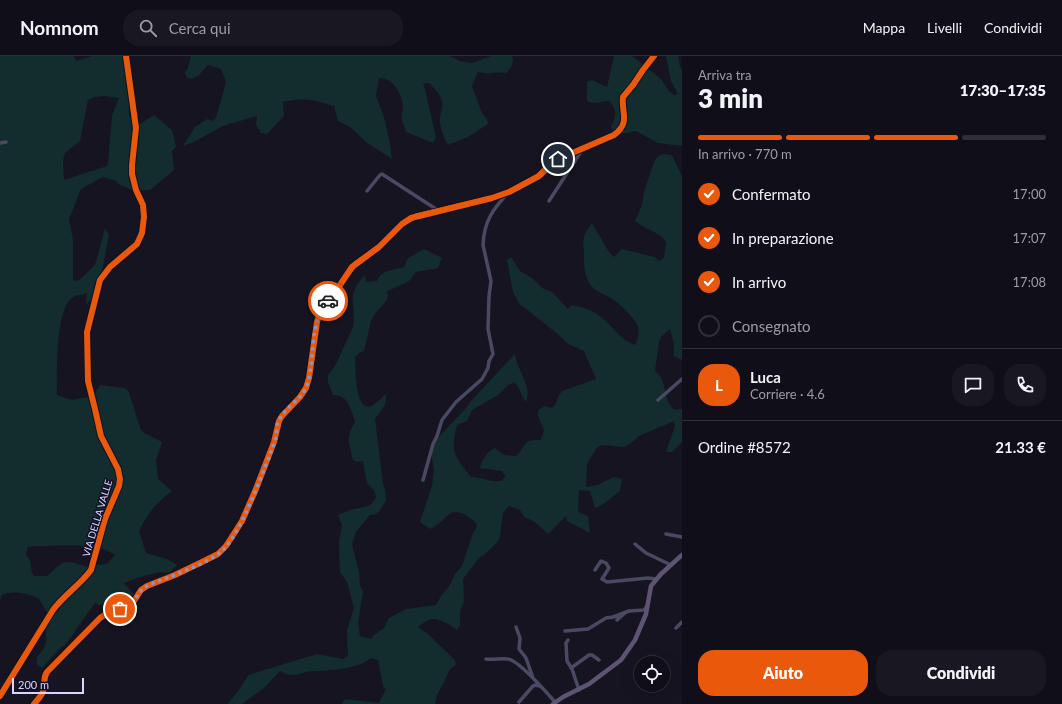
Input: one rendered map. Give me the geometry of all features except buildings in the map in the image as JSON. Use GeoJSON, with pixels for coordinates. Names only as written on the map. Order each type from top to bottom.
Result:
{"type":"FeatureCollection","features":[{"type":"Feature","properties":{"kind":"main road"},"geometry":{"type":"LineString","coordinates":[[554,703],[594,681],[623,658],[636,637],[646,614],[650,589],[656,579],[682,555]]}},
{"type":"Feature","properties":{"kind":"street","name":"VIA DELLA VALLE"},"geometry":{"type":"LineString","coordinates":[[0,696],[53,610],[61,599],[91,570],[106,516],[120,484],[119,471],[100,434],[87,379],[86,338],[100,280],[113,264],[136,245],[141,237],[143,225],[143,206],[136,190],[132,174],[136,128],[126,56]]}},
{"type":"Feature","properties":{"kind":"street"},"geometry":{"type":"LineString","coordinates":[[34,704],[42,694],[44,679],[47,672],[100,618],[110,612],[133,603],[142,590],[147,586],[175,575],[218,554],[226,546],[242,521],[256,489],[274,442],[279,421],[306,388],[309,378],[317,322],[321,309],[336,291],[352,267],[379,247],[402,224],[416,216],[492,198],[509,192],[537,177],[556,160],[614,135],[621,128],[625,117],[623,97],[633,86],[654,56]]}},
{"type":"Feature","properties":{"kind":"street"},"geometry":{"type":"LineString","coordinates":[[0,143],[6,142]]}},
{"type":"Feature","properties":{"kind":"street"},"geometry":{"type":"LineString","coordinates":[[549,201],[582,150]]}},
{"type":"Feature","properties":{"kind":"street"},"geometry":{"type":"LineString","coordinates":[[368,191],[380,175],[383,174],[439,211]]}},
{"type":"Feature","properties":{"kind":"street"},"geometry":{"type":"LineString","coordinates":[[423,480],[433,444],[442,420],[456,402],[477,385],[486,374],[489,361],[493,354],[488,329],[491,281],[483,240],[486,222],[496,206],[509,192]]}},
{"type":"Feature","properties":{"kind":"street"},"geometry":{"type":"LineString","coordinates":[[658,400],[682,379]]}},
{"type":"Feature","properties":{"kind":"street"},"geometry":{"type":"LineString","coordinates":[[666,534],[682,537]]}},
{"type":"Feature","properties":{"kind":"street"},"geometry":{"type":"LineString","coordinates":[[634,544],[646,553],[671,565]]}},
{"type":"Feature","properties":{"kind":"street"},"geometry":{"type":"LineString","coordinates":[[595,570],[602,560],[609,568],[602,579],[606,582],[648,578],[656,579]]}},
{"type":"Feature","properties":{"kind":"street"},"geometry":{"type":"LineString","coordinates":[[565,631],[588,629],[605,618],[613,617],[628,611],[644,610],[648,604]]}},
{"type":"Feature","properties":{"kind":"street"},"geometry":{"type":"LineString","coordinates":[[617,620],[628,611]]}},
{"type":"Feature","properties":{"kind":"street"},"geometry":{"type":"LineString","coordinates":[[676,628],[682,622]]}},
{"type":"Feature","properties":{"kind":"street"},"geometry":{"type":"LineString","coordinates":[[516,628],[520,640],[518,647],[526,658],[532,676],[536,681]]}},
{"type":"Feature","properties":{"kind":"street"},"geometry":{"type":"LineString","coordinates":[[568,640],[566,644],[567,660],[579,690]]}},
{"type":"Feature","properties":{"kind":"street"},"geometry":{"type":"LineString","coordinates":[[571,668],[589,655],[592,655],[599,660]]}},
{"type":"Feature","properties":{"kind":"street"},"geometry":{"type":"LineString","coordinates":[[486,659],[510,660],[536,681],[554,703]]}},
{"type":"Feature","properties":{"kind":"street"},"geometry":{"type":"LineString","coordinates":[[519,702],[533,686],[542,687]]}},
{"type":"Feature","properties":{"kind":"green space"},"geometry":{"type":"Polygon","coordinates":[[[0,56],[74,56],[76,61],[92,56],[127,56],[129,116],[140,124],[154,115],[172,130],[176,147],[172,151],[174,170],[150,190],[142,190],[137,192],[120,185],[116,181],[103,177],[81,189],[69,219],[73,240],[73,280],[78,281],[93,267],[96,262],[105,228],[109,235],[97,297],[86,304],[87,293],[73,297],[66,305],[62,315],[57,359],[57,395],[72,400],[93,396],[100,385],[125,388],[129,392],[140,428],[144,433],[162,442],[156,460],[158,479],[172,491],[153,509],[139,531],[146,553],[167,559],[177,565],[171,571],[140,577],[124,583],[133,594],[139,609],[125,608],[116,602],[100,605],[95,603],[65,645],[61,647],[42,668],[37,665],[37,658],[44,649],[46,642],[46,626],[51,619],[39,599],[30,595],[16,592],[2,595],[0,601],[0,56]],[[104,96],[94,97],[88,100],[80,141],[65,153],[63,161],[64,180],[107,166],[112,115],[119,98],[104,96]],[[88,546],[28,547],[26,554],[30,560],[32,573],[34,576],[47,576],[65,562],[87,567],[106,564],[115,555],[99,548],[88,546]]]}},
{"type":"Feature","properties":{"kind":"green space"},"geometry":{"type":"Polygon","coordinates":[[[191,56],[450,56],[460,61],[472,63],[491,56],[512,56],[513,63],[506,73],[478,72],[472,86],[482,113],[487,119],[488,124],[468,137],[448,145],[440,124],[442,101],[439,94],[429,83],[423,84],[436,138],[433,143],[406,132],[402,120],[403,107],[399,92],[392,83],[379,78],[376,96],[384,117],[392,159],[366,142],[350,127],[338,121],[334,106],[304,99],[283,102],[284,116],[267,134],[261,133],[256,125],[257,116],[223,126],[194,142],[183,146],[195,127],[207,119],[213,121],[216,118],[226,82],[221,69],[208,65],[199,75],[192,79],[187,78],[185,72],[188,68],[191,56]]]}},
{"type":"Feature","properties":{"kind":"green space"},"geometry":{"type":"Polygon","coordinates":[[[614,56],[632,56],[661,79],[669,91],[674,95],[678,94],[671,81],[666,56],[678,56],[682,70],[682,146],[658,143],[636,131],[625,133],[613,131],[611,127],[615,117],[615,111],[609,101],[595,103],[587,101],[587,82],[592,80],[607,87],[614,56]]]}},
{"type":"Feature","properties":{"kind":"green space"},"geometry":{"type":"Polygon","coordinates":[[[662,154],[672,155],[682,176],[682,360],[674,356],[674,344],[670,329],[661,337],[659,342],[655,371],[662,380],[667,400],[671,406],[674,410],[682,409],[682,442],[672,452],[666,452],[675,426],[674,421],[639,436],[624,447],[601,445],[596,449],[587,464],[586,487],[597,485],[614,477],[622,479],[620,491],[605,503],[595,508],[590,491],[579,490],[578,512],[588,516],[590,533],[567,521],[566,516],[548,534],[535,522],[524,517],[520,510],[509,506],[503,513],[498,541],[479,558],[463,579],[464,601],[460,612],[460,625],[457,630],[435,619],[425,622],[418,627],[428,634],[455,660],[456,665],[451,668],[438,694],[435,704],[343,704],[342,703],[345,699],[379,703],[386,689],[383,686],[378,660],[371,658],[349,668],[305,672],[292,675],[280,671],[264,688],[242,704],[228,704],[248,675],[317,654],[343,659],[348,656],[347,630],[354,608],[347,582],[340,572],[339,541],[342,525],[338,515],[372,504],[376,497],[374,490],[367,483],[363,461],[357,462],[353,460],[349,445],[349,437],[355,422],[350,408],[346,400],[333,395],[328,382],[328,375],[335,366],[353,327],[353,295],[355,289],[365,275],[366,282],[377,281],[379,277],[385,273],[404,267],[408,258],[424,249],[442,258],[438,268],[416,272],[409,281],[386,292],[388,294],[387,300],[374,315],[371,321],[364,351],[355,357],[357,387],[361,402],[365,406],[371,406],[386,394],[385,405],[375,419],[386,501],[378,512],[370,515],[356,532],[352,544],[359,572],[360,586],[363,591],[358,623],[360,636],[371,639],[384,628],[389,618],[406,609],[436,605],[450,585],[455,574],[462,566],[473,533],[476,529],[477,524],[465,515],[458,512],[451,513],[436,526],[430,529],[420,522],[432,486],[434,469],[431,454],[433,443],[515,354],[528,390],[526,402],[514,382],[507,386],[498,395],[472,410],[467,421],[457,425],[454,442],[457,458],[471,477],[491,481],[503,480],[505,475],[502,471],[480,468],[483,459],[487,454],[495,448],[504,455],[516,456],[527,442],[541,440],[544,430],[538,416],[538,410],[545,406],[551,408],[555,405],[562,391],[596,379],[584,351],[568,344],[520,305],[513,292],[507,260],[511,257],[520,271],[532,278],[542,288],[552,292],[568,309],[572,305],[594,312],[625,340],[635,345],[638,339],[637,324],[618,303],[594,289],[588,281],[585,274],[583,244],[586,232],[592,223],[609,252],[614,257],[622,249],[655,257],[659,261],[664,258],[666,242],[663,238],[635,221],[642,205],[644,192],[653,165],[656,158],[662,154]]]}},
{"type":"Feature","properties":{"kind":"cycle path"},"geometry":{"type":"LineString","coordinates":[[0,696],[53,610],[91,570],[105,519],[119,486],[120,479],[118,469],[101,436],[88,381],[87,332],[100,280],[110,267],[137,244],[142,233],[144,217],[143,205],[136,190],[132,174],[136,128],[126,56]]}},
{"type":"Feature","properties":{"kind":"cycle path"},"geometry":{"type":"LineString","coordinates":[[34,704],[43,693],[47,672],[100,618],[109,612],[128,607],[141,590],[147,586],[175,575],[218,554],[226,546],[242,521],[256,489],[274,442],[279,421],[306,388],[309,378],[317,322],[321,309],[336,291],[352,267],[379,247],[402,224],[411,218],[492,198],[509,192],[539,176],[556,160],[614,135],[622,126],[624,121],[623,97],[654,56]]}},
{"type":"Feature","properties":{"kind":"way so far"},"geometry":{"type":"LineString","coordinates":[[120,609],[126,608],[132,604],[142,590],[147,586],[175,575],[218,554],[228,544],[242,521],[256,489],[270,454],[279,421],[306,388],[309,378],[318,316],[328,301]]}},
{"type":"Feature","properties":{"kind":"route"},"geometry":{"type":"LineString","coordinates":[[328,301],[356,262],[379,247],[407,220],[412,217],[492,198],[509,192],[537,177],[544,172],[550,164],[558,159]]}}]}
